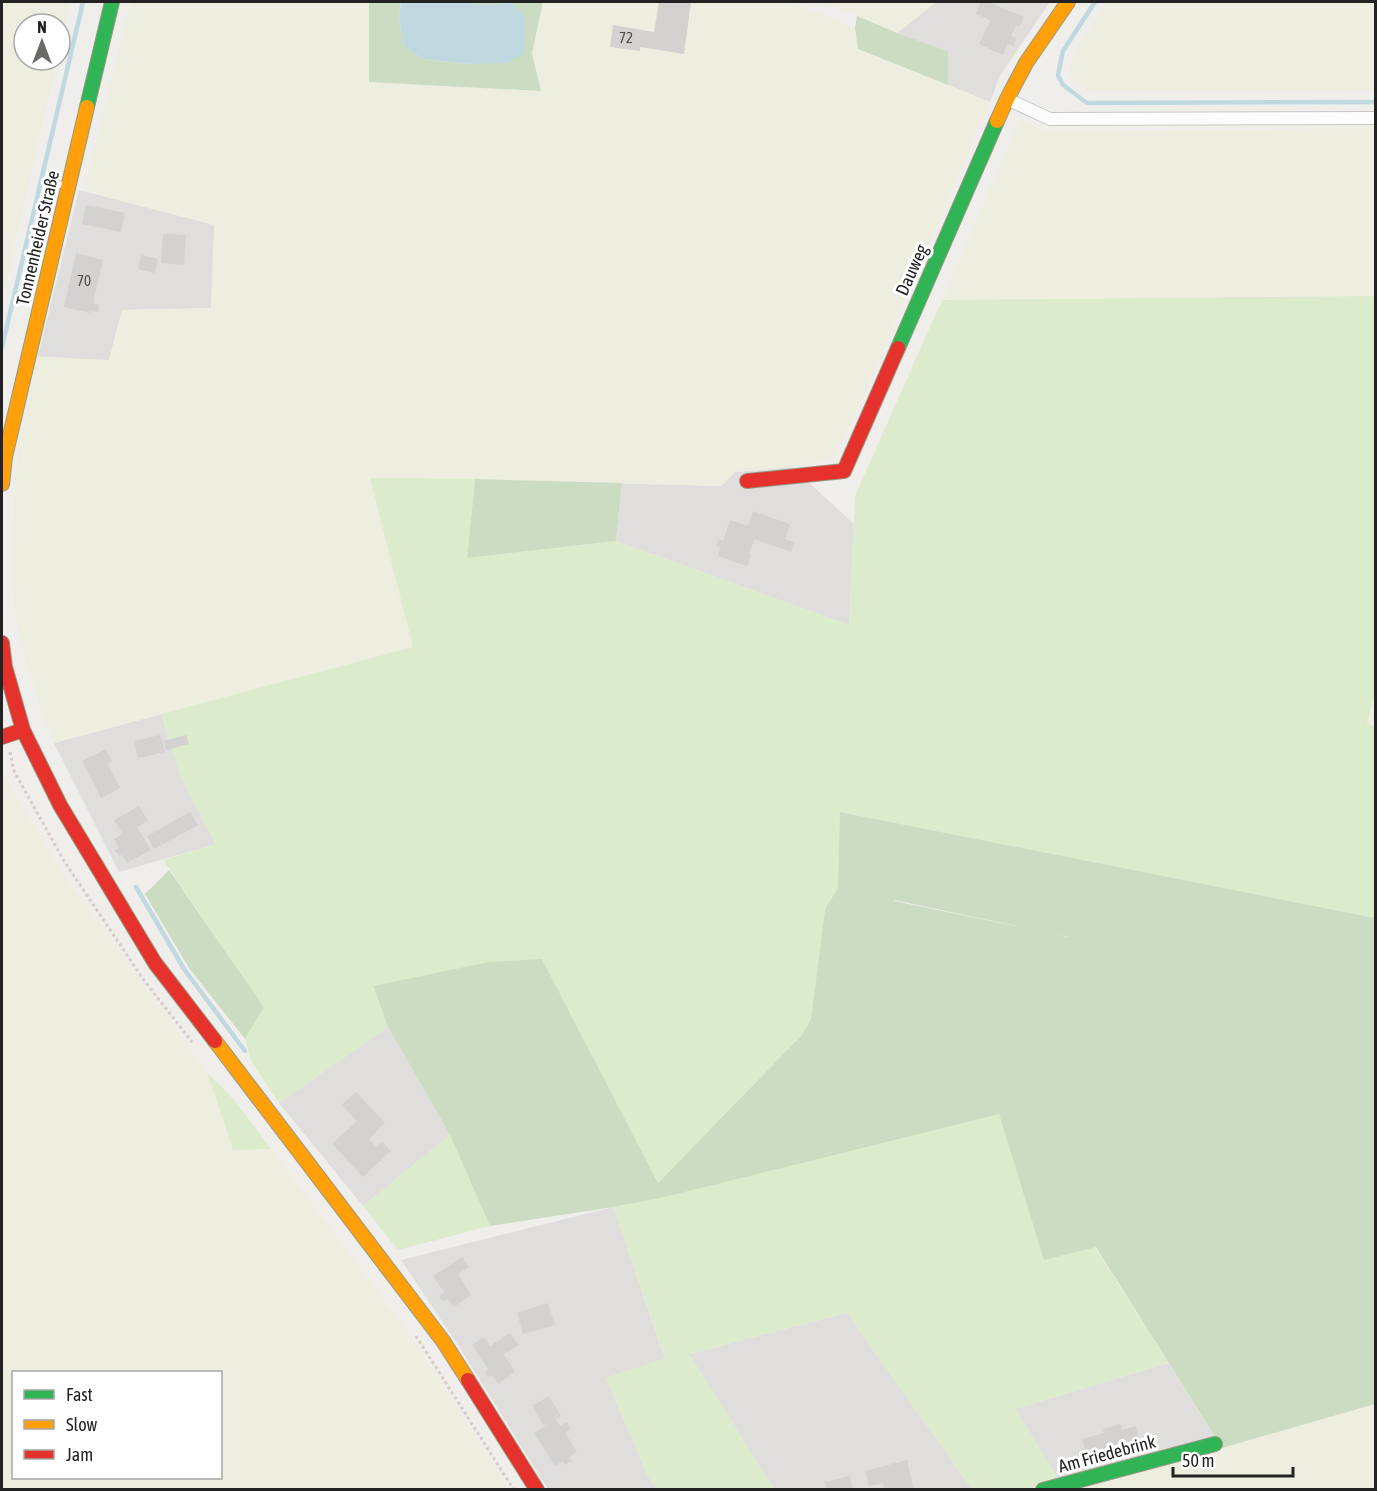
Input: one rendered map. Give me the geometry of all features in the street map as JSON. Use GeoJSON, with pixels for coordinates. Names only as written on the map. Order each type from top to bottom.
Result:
{"type":"FeatureCollection","features":[{"type":"Feature","properties":{"kind":"street","name":"Tonnenheider Straße"},"geometry":{"type":"LineString","coordinates":[[2,484],[5,457],[112,2]]}},
{"type":"Feature","properties":{"kind":"street","name":"Dauweg"},"geometry":{"type":"LineString","coordinates":[[747,481],[844,471],[1006,99],[1026,63],[1068,2]]}},
{"type":"Feature","properties":{"kind":"street"},"geometry":{"type":"LineString","coordinates":[[1006,99],[1050,119],[1376,118]]}},
{"type":"Feature","properties":{"kind":"street"},"geometry":{"type":"LineString","coordinates":[[2,643],[5,667],[23,730],[60,805],[155,963],[444,1341],[537,1490]]}},
{"type":"Feature","properties":{"kind":"street"},"geometry":{"type":"LineString","coordinates":[[2,736],[23,730]]}},
{"type":"Feature","properties":{"kind":"street","name":"Am Friedebrink"},"geometry":{"type":"LineString","coordinates":[[1043,1490],[1215,1444]]}},
{"type":"Feature","properties":{"kind":"lane"},"geometry":{"type":"LineString","coordinates":[[53,183],[69,186]]}},
{"type":"Feature","properties":{"kind":"shaded area"},"geometry":{"type":"Polygon","coordinates":[[[2,2],[70,2],[68,12],[12,12],[12,72],[54,72],[2,300],[2,2]]]}},
{"type":"Feature","properties":{"kind":"shaded area"},"geometry":{"type":"Polygon","coordinates":[[[131,2],[369,2],[369,82],[541,91],[532,53],[543,2],[789,2],[855,28],[859,49],[990,102],[861,403],[832,457],[792,467],[735,472],[721,486],[370,479],[413,647],[54,743],[44,719],[22,647],[15,610],[12,570],[14,494],[19,446],[38,357],[109,360],[122,310],[211,308],[214,225],[84,191],[131,2]]]}},
{"type":"Feature","properties":{"kind":"shaded area"},"geometry":{"type":"Polygon","coordinates":[[[821,2],[936,2],[897,33],[821,2]]]}},
{"type":"Feature","properties":{"kind":"shaded area"},"geometry":{"type":"Polygon","coordinates":[[[936,2],[1050,2],[1000,76],[990,102],[948,85],[948,51],[897,33],[936,2]]]}},
{"type":"Feature","properties":{"kind":"shaded area"},"geometry":{"type":"Polygon","coordinates":[[[1108,2],[1375,2],[1375,90],[1088,90],[1070,76],[1072,54],[1108,2]]]}},
{"type":"Feature","properties":{"kind":"shaded area"},"geometry":{"type":"Polygon","coordinates":[[[1020,118],[1046,132],[1375,128],[1375,296],[942,300],[1020,118]]]}},
{"type":"Feature","properties":{"kind":"shaded area"},"geometry":{"type":"Polygon","coordinates":[[[79,190],[215,225],[211,308],[122,310],[109,361],[38,356],[79,190]]]}},
{"type":"Feature","properties":{"kind":"shaded area"},"geometry":{"type":"Polygon","coordinates":[[[792,467],[854,524],[849,625],[616,541],[622,483],[721,486],[735,472],[792,467]]]}},
{"type":"Feature","properties":{"kind":"shaded area"},"geometry":{"type":"Polygon","coordinates":[[[1375,689],[1375,727],[1367,723],[1375,689]]]}},
{"type":"Feature","properties":{"kind":"shaded area"},"geometry":{"type":"Polygon","coordinates":[[[161,714],[182,780],[216,844],[119,872],[54,743],[161,714]]]}},
{"type":"Feature","properties":{"kind":"shaded area"},"geometry":{"type":"Polygon","coordinates":[[[2,772],[58,866],[207,1072],[233,1150],[271,1149],[420,1349],[509,1489],[2,1489],[2,772]]]}},
{"type":"Feature","properties":{"kind":"shaded area"},"geometry":{"type":"Polygon","coordinates":[[[388,1027],[450,1135],[363,1206],[279,1103],[388,1027]]]}},
{"type":"Feature","properties":{"kind":"shaded area"},"geometry":{"type":"Polygon","coordinates":[[[613,1207],[665,1359],[606,1378],[647,1474],[657,1489],[548,1489],[458,1345],[401,1260],[613,1207]]]}},
{"type":"Feature","properties":{"kind":"shaded area"},"geometry":{"type":"Polygon","coordinates":[[[847,1313],[972,1489],[774,1489],[689,1354],[847,1313]]]}},
{"type":"Feature","properties":{"kind":"shaded area"},"geometry":{"type":"Polygon","coordinates":[[[1168,1363],[1216,1439],[1059,1480],[1015,1409],[1168,1363]]]}},
{"type":"Feature","properties":{"kind":"shaded area"},"geometry":{"type":"Polygon","coordinates":[[[1375,1404],[1375,1489],[1066,1490],[1222,1448],[1375,1404]]]}},
{"type":"Feature","properties":{"kind":"green space"},"geometry":{"type":"Polygon","coordinates":[[[369,2],[401,2],[399,18],[404,46],[423,59],[469,64],[523,54],[526,18],[512,3],[481,5],[468,2],[543,2],[532,53],[541,91],[369,82],[369,2]]]}},
{"type":"Feature","properties":{"kind":"green space"},"geometry":{"type":"Polygon","coordinates":[[[857,16],[948,51],[948,85],[858,49],[855,28],[857,16]]]}},
{"type":"Feature","properties":{"kind":"green space"},"geometry":{"type":"Polygon","coordinates":[[[1375,296],[1376,689],[1367,723],[1376,727],[1375,918],[841,812],[838,888],[825,909],[811,1019],[802,1035],[658,1183],[542,959],[373,987],[388,1027],[279,1103],[251,1061],[245,1039],[264,1007],[163,860],[216,844],[182,780],[161,714],[413,647],[370,478],[475,479],[467,558],[616,541],[849,625],[855,496],[942,300],[1375,296]]]}},
{"type":"Feature","properties":{"kind":"green space"},"geometry":{"type":"Polygon","coordinates":[[[475,479],[622,483],[616,541],[467,558],[475,479]]]}},
{"type":"Feature","properties":{"kind":"green space"},"geometry":{"type":"Polygon","coordinates":[[[840,812],[1375,918],[1375,1404],[1222,1448],[1096,1247],[1044,1260],[999,1114],[665,1197],[490,1226],[450,1135],[388,1027],[373,986],[489,962],[542,959],[658,1183],[802,1035],[811,1019],[825,909],[838,888],[840,812]],[[894,900],[894,901],[1038,931],[894,900]]]}},
{"type":"Feature","properties":{"kind":"green space"},"geometry":{"type":"Polygon","coordinates":[[[169,870],[264,1007],[245,1039],[189,968],[145,894],[169,870]]]}},
{"type":"Feature","properties":{"kind":"green space"},"geometry":{"type":"Polygon","coordinates":[[[207,1072],[236,1102],[271,1149],[233,1150],[207,1072]]]}},
{"type":"Feature","properties":{"kind":"green space"},"geometry":{"type":"Polygon","coordinates":[[[999,1114],[1044,1259],[1095,1247],[1168,1363],[1015,1409],[1059,1480],[1025,1490],[972,1489],[847,1313],[689,1354],[774,1489],[657,1489],[647,1474],[606,1378],[665,1358],[613,1207],[665,1197],[999,1114]]]}},
{"type":"Feature","properties":{"kind":"green space"},"geometry":{"type":"Polygon","coordinates":[[[450,1135],[490,1226],[398,1250],[363,1206],[450,1135]]]}},
{"type":"Feature","properties":{"kind":"water"},"geometry":{"type":"Polygon","coordinates":[[[401,2],[468,2],[481,5],[512,3],[526,17],[524,54],[507,63],[469,64],[423,59],[404,46],[399,18],[401,2]]]}},
{"type":"Feature","properties":{"kind":"building"},"geometry":{"type":"Polygon","coordinates":[[[659,2],[691,2],[684,54],[640,47],[640,51],[610,47],[613,25],[654,32],[659,2]]]}},
{"type":"Feature","properties":{"kind":"building"},"geometry":{"type":"Polygon","coordinates":[[[981,2],[988,2],[1024,17],[1019,27],[1016,25],[1011,36],[1017,38],[1013,46],[1008,44],[1003,55],[979,44],[990,20],[976,14],[981,2]]]}},
{"type":"Feature","properties":{"kind":"building"},"geometry":{"type":"Polygon","coordinates":[[[86,205],[125,213],[121,232],[82,224],[86,205]]]}},
{"type":"Feature","properties":{"kind":"building"},"geometry":{"type":"Polygon","coordinates":[[[163,234],[186,235],[184,265],[161,263],[163,234]]]}},
{"type":"Feature","properties":{"kind":"building"},"geometry":{"type":"Polygon","coordinates":[[[76,253],[103,260],[93,303],[99,305],[98,312],[91,311],[91,313],[64,307],[76,253]]]}},
{"type":"Feature","properties":{"kind":"building"},"geometry":{"type":"Polygon","coordinates":[[[141,255],[158,259],[155,273],[138,269],[141,255]]]}},
{"type":"Feature","properties":{"kind":"building"},"geometry":{"type":"Polygon","coordinates":[[[753,511],[790,524],[785,539],[794,542],[791,552],[754,539],[747,566],[718,556],[720,548],[716,546],[718,539],[723,541],[730,520],[748,526],[753,511]]]}},
{"type":"Feature","properties":{"kind":"building"},"geometry":{"type":"Polygon","coordinates":[[[160,735],[165,752],[138,758],[134,741],[160,735]]]}},
{"type":"Feature","properties":{"kind":"building"},"geometry":{"type":"Polygon","coordinates":[[[186,735],[189,744],[166,750],[164,741],[186,735]]]}},
{"type":"Feature","properties":{"kind":"building"},"geometry":{"type":"Polygon","coordinates":[[[106,749],[112,761],[108,764],[120,788],[101,798],[82,761],[106,749]]]}},
{"type":"Feature","properties":{"kind":"building"},"geometry":{"type":"Polygon","coordinates":[[[139,806],[148,821],[137,827],[151,850],[127,863],[115,850],[119,848],[114,839],[123,834],[114,820],[139,806]]]}},
{"type":"Feature","properties":{"kind":"building"},"geometry":{"type":"Polygon","coordinates":[[[190,812],[198,825],[154,849],[147,836],[190,812]]]}},
{"type":"Feature","properties":{"kind":"building"},"geometry":{"type":"Polygon","coordinates":[[[356,1092],[385,1123],[369,1139],[376,1147],[382,1142],[391,1151],[363,1177],[332,1144],[357,1121],[342,1105],[356,1092]]]}},
{"type":"Feature","properties":{"kind":"building"},"geometry":{"type":"Polygon","coordinates":[[[462,1257],[469,1267],[458,1274],[471,1295],[454,1307],[448,1299],[443,1302],[439,1296],[444,1292],[433,1276],[462,1257]]]}},
{"type":"Feature","properties":{"kind":"building"},"geometry":{"type":"Polygon","coordinates":[[[548,1303],[555,1325],[523,1334],[517,1313],[548,1303]]]}},
{"type":"Feature","properties":{"kind":"building"},"geometry":{"type":"Polygon","coordinates":[[[510,1333],[519,1345],[504,1354],[515,1372],[498,1384],[492,1375],[488,1377],[485,1372],[488,1369],[472,1345],[484,1337],[490,1346],[510,1333]]]}},
{"type":"Feature","properties":{"kind":"building"},"geometry":{"type":"Polygon","coordinates":[[[549,1396],[561,1416],[556,1419],[560,1426],[567,1422],[571,1429],[565,1433],[577,1452],[569,1457],[572,1461],[565,1465],[563,1461],[555,1466],[534,1433],[552,1422],[544,1426],[532,1406],[549,1396]]]}},
{"type":"Feature","properties":{"kind":"building"},"geometry":{"type":"Polygon","coordinates":[[[1120,1424],[1122,1430],[1136,1426],[1141,1445],[1087,1459],[1082,1439],[1104,1433],[1103,1429],[1120,1424]]]}},
{"type":"Feature","properties":{"kind":"building"},"geometry":{"type":"Polygon","coordinates":[[[907,1460],[914,1490],[884,1490],[883,1483],[869,1486],[865,1471],[907,1460]]]}},
{"type":"Feature","properties":{"kind":"building"},"geometry":{"type":"Polygon","coordinates":[[[850,1476],[853,1490],[827,1490],[825,1482],[850,1476]]]}},
{"type":"Feature","properties":{"kind":"waterway"},"geometry":{"type":"LineString","coordinates":[[2,347],[83,2]]}},
{"type":"Feature","properties":{"kind":"waterway"},"geometry":{"type":"LineString","coordinates":[[1095,2],[1063,51],[1058,75],[1063,85],[1087,103],[1376,102]]}},
{"type":"Feature","properties":{"kind":"waterway"},"geometry":{"type":"LineString","coordinates":[[136,887],[184,969],[245,1051]]}},
{"type":"Feature","properties":{"kind":"traffic: fast"},"geometry":{"type":"LineString","coordinates":[[87,107],[112,2]]}},
{"type":"Feature","properties":{"kind":"traffic: fast"},"geometry":{"type":"LineString","coordinates":[[898,348],[997,121]]}},
{"type":"Feature","properties":{"kind":"traffic: fast"},"geometry":{"type":"LineString","coordinates":[[1043,1490],[1215,1444]]}},
{"type":"Feature","properties":{"kind":"traffic: slow"},"geometry":{"type":"LineString","coordinates":[[997,121],[1026,63],[1068,2]]}},
{"type":"Feature","properties":{"kind":"traffic: slow"},"geometry":{"type":"LineString","coordinates":[[2,484],[5,457],[87,107]]}},
{"type":"Feature","properties":{"kind":"traffic: slow"},"geometry":{"type":"LineString","coordinates":[[215,1041],[443,1341],[468,1380]]}},
{"type":"Feature","properties":{"kind":"traffic: jam"},"geometry":{"type":"LineString","coordinates":[[747,481],[844,471],[898,348]]}},
{"type":"Feature","properties":{"kind":"traffic: jam"},"geometry":{"type":"LineString","coordinates":[[2,643],[5,667],[23,730],[60,805],[155,963],[215,1041]]}},
{"type":"Feature","properties":{"kind":"traffic: jam"},"geometry":{"type":"LineString","coordinates":[[2,737],[23,730]]}},
{"type":"Feature","properties":{"kind":"traffic: jam"},"geometry":{"type":"LineString","coordinates":[[468,1380],[537,1490]]}}]}
